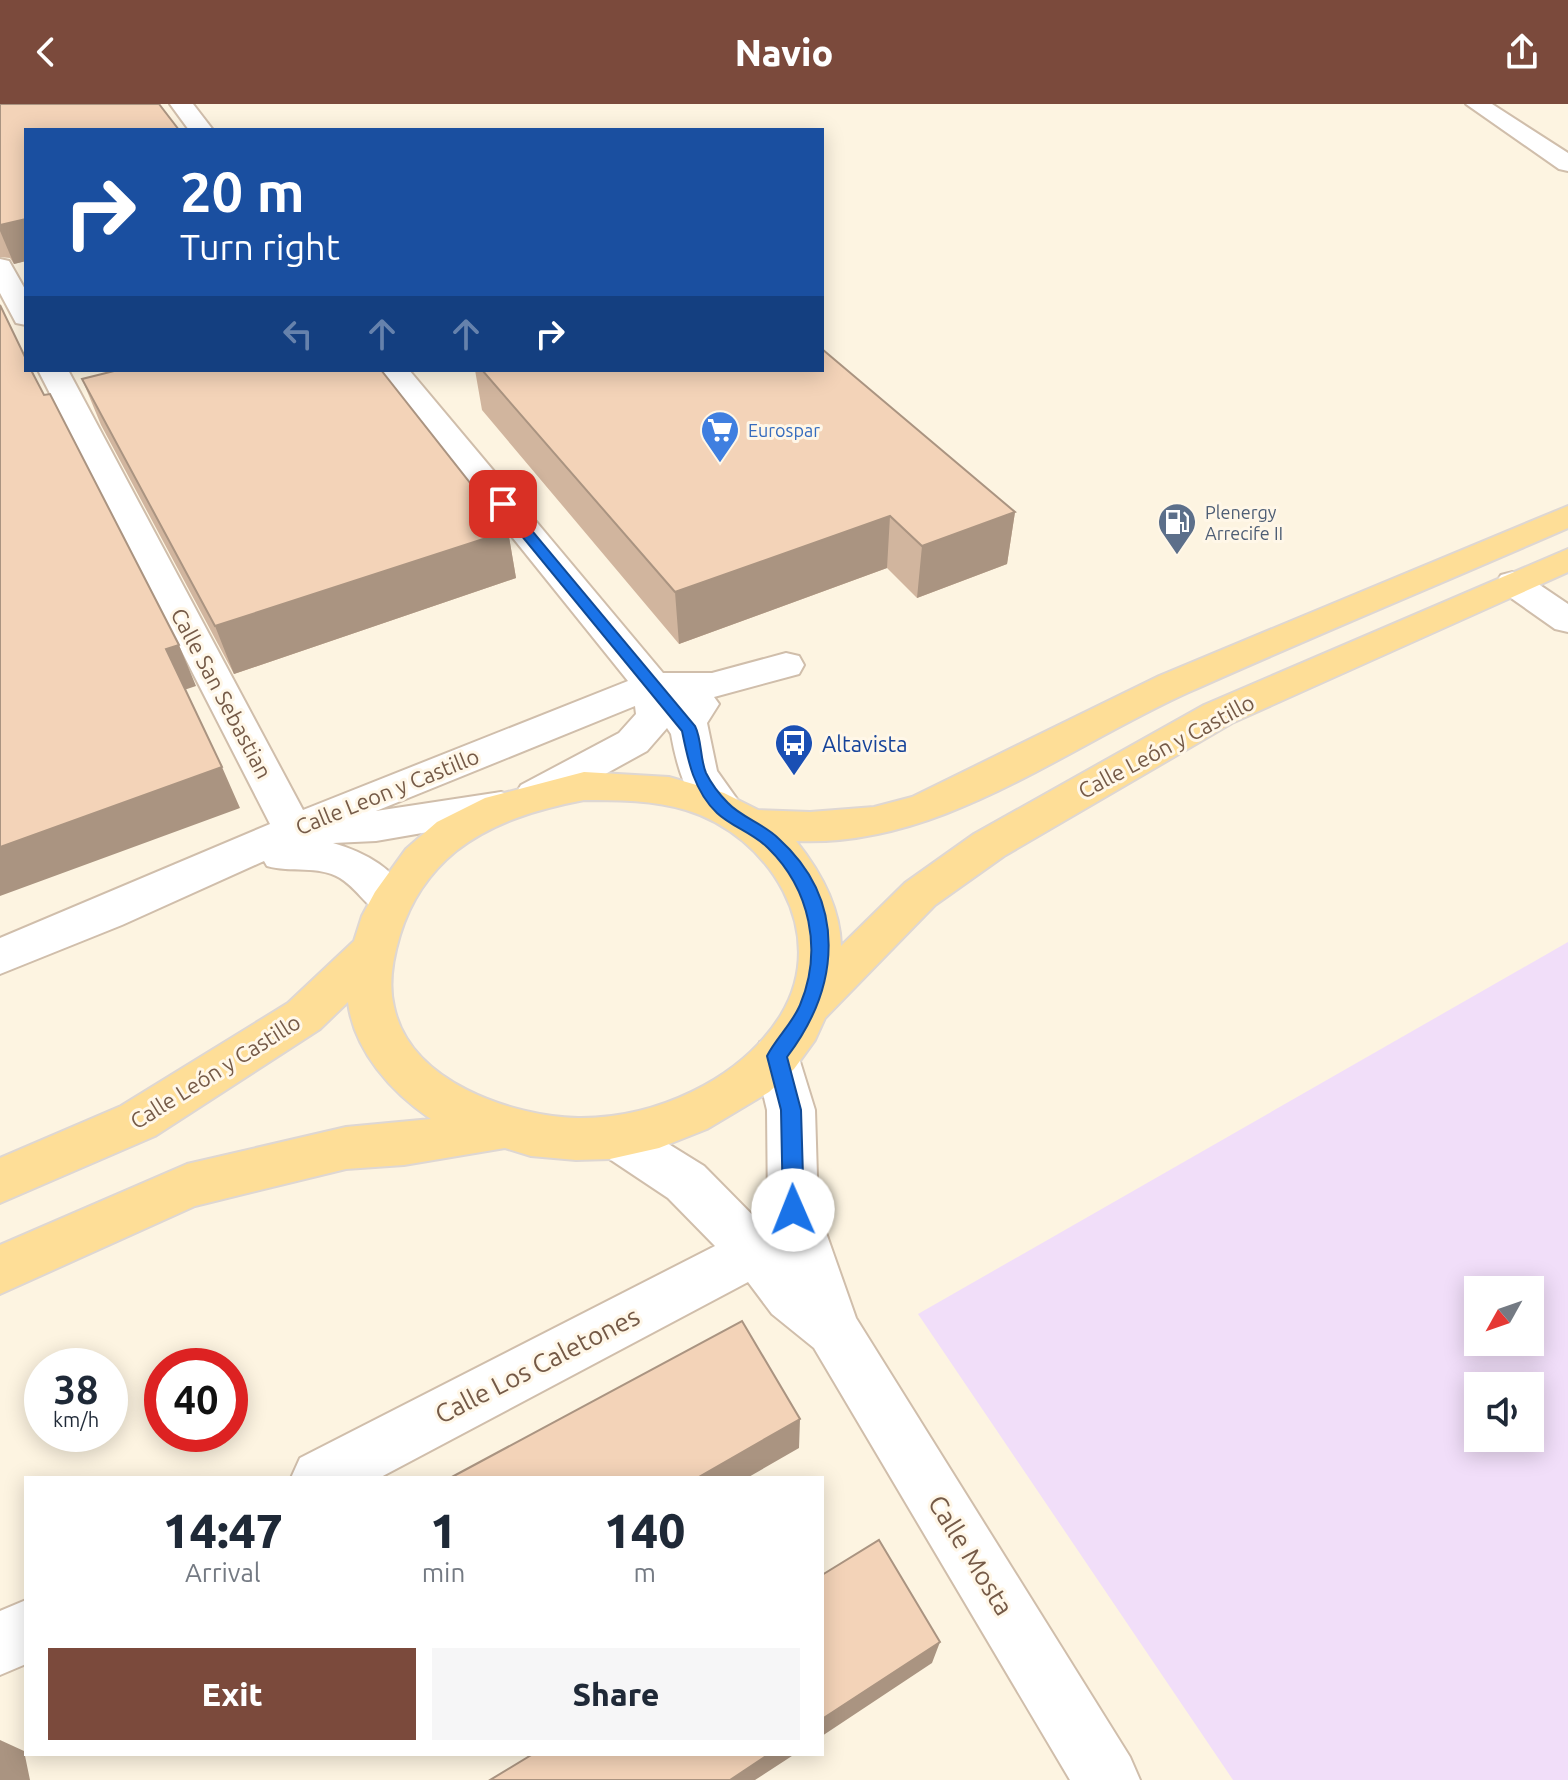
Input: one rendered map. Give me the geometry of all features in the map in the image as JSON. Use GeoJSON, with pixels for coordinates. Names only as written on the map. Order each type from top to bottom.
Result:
{"type":"FeatureCollection","features":[{"type":"Feature","properties":{"kind":"main road","name":"Calle León y Castillo"},"geometry":{"type":"LineString","coordinates":[[736,816],[810,827],[874,822],[925,808],[1172,685],[1568,516]]}},
{"type":"Feature","properties":{"kind":"main road","name":"Calle León y Castillo"},"geometry":{"type":"LineString","coordinates":[[810,1005],[920,894],[989,845],[1218,714],[1568,559]]}},
{"type":"Feature","properties":{"kind":"main road"},"geometry":{"type":"LineString","coordinates":[[584,786],[633,786],[680,793],[736,816],[773,843],[794,866],[808,891],[820,927],[820,966],[810,1005],[796,1031],[777,1056],[733,1093],[679,1121],[616,1137],[551,1138],[501,1129],[462,1114],[429,1093],[402,1068],[383,1039],[371,1008],[367,976],[369,954],[391,901],[410,870],[452,833],[518,801],[584,786]]}},
{"type":"Feature","properties":{"kind":"main road","name":"Calle León y Castillo"},"geometry":{"type":"LineString","coordinates":[[0,1181],[138,1121],[304,1016],[369,954]]}},
{"type":"Feature","properties":{"kind":"main road"},"geometry":{"type":"LineString","coordinates":[[0,1270],[187,1186],[346,1148],[404,1144],[501,1129]]}},
{"type":"Feature","properties":{"kind":"street"},"geometry":{"type":"LineString","coordinates":[[181,104],[199,128]]}},
{"type":"Feature","properties":{"kind":"street"},"geometry":{"type":"LineString","coordinates":[[1477,104],[1568,164]]}},
{"type":"Feature","properties":{"kind":"street"},"geometry":{"type":"LineString","coordinates":[[0,267],[24,313]]}},
{"type":"Feature","properties":{"kind":"street","name":"Calle San Sebastian"},"geometry":{"type":"LineString","coordinates":[[54,372],[293,829]]}},
{"type":"Feature","properties":{"kind":"street"},"geometry":{"type":"LineString","coordinates":[[395,372],[689,730]]}},
{"type":"Feature","properties":{"kind":"street"},"geometry":{"type":"LineString","coordinates":[[1513,583],[1568,621]]}},
{"type":"Feature","properties":{"kind":"street","name":"Calle Leon y Castillo"},"geometry":{"type":"LineString","coordinates":[[0,957],[293,829],[650,686],[712,685],[786,665]]}},
{"type":"Feature","properties":{"kind":"street"},"geometry":{"type":"LineString","coordinates":[[712,685],[688,723],[689,730],[698,774],[736,816]]}},
{"type":"Feature","properties":{"kind":"street"},"geometry":{"type":"LineString","coordinates":[[293,829],[376,826],[518,801],[633,742],[656,716],[650,686]]}},
{"type":"Feature","properties":{"kind":"street"},"geometry":{"type":"LineString","coordinates":[[239,855],[310,853],[337,856],[369,874],[391,901]]}},
{"type":"Feature","properties":{"kind":"street","name":"Calle Mosta"},"geometry":{"type":"LineString","coordinates":[[777,1056],[791,1110],[793,1210],[833,1330],[1105,1779]]}},
{"type":"Feature","properties":{"kind":"street","name":"Calle Mosta"},"geometry":{"type":"LineString","coordinates":[[616,1137],[686,1182],[755,1252],[791,1296],[833,1330]]}},
{"type":"Feature","properties":{"kind":"street","name":"Calle Los Caletones"},"geometry":{"type":"LineString","coordinates":[[324,1476],[755,1252]]}},
{"type":"Feature","properties":{"kind":"street"},"geometry":{"type":"LineString","coordinates":[[0,1644],[24,1632]]}},
{"type":"Feature","properties":{"kind":"shaded area"},"geometry":{"type":"Polygon","coordinates":[[[1568,942],[1568,1780],[1233,1780],[918,1314],[1568,942]]]}},
{"type":"Feature","properties":{"kind":"building"},"geometry":{"type":"Polygon","coordinates":[[[0,104],[159,104],[177,128],[24,128],[24,219],[0,225],[0,104]]]}},
{"type":"Feature","properties":{"kind":"building"},"geometry":{"type":"Polygon","coordinates":[[[0,305],[24,355],[24,372],[32,372],[44,395],[50,394],[179,645],[166,649],[222,767],[0,847],[0,305]]]}},
{"type":"Feature","properties":{"kind":"building"},"geometry":{"type":"Polygon","coordinates":[[[824,351],[1015,512],[922,546],[890,516],[675,592],[484,372],[824,372],[824,351]]]}},
{"type":"Feature","properties":{"kind":"building"},"geometry":{"type":"Polygon","coordinates":[[[110,372],[383,372],[508,531],[215,626],[82,379],[110,372]]]}},
{"type":"Feature","properties":{"kind":"building"},"geometry":{"type":"Polygon","coordinates":[[[742,1321],[800,1419],[700,1476],[454,1476],[742,1321]]]}},
{"type":"Feature","properties":{"kind":"building"},"geometry":{"type":"Polygon","coordinates":[[[879,1540],[940,1642],[824,1718],[824,1574],[879,1540]]]}},
{"type":"Feature","properties":{"kind":"building"},"geometry":{"type":"Polygon","coordinates":[[[530,1756],[766,1756],[730,1780],[490,1780],[530,1756]]]}},
{"type":"Feature","properties":{"kind":"place","name":"Eurospar"},"geometry":{"type":"Point","coordinates":[720,464]}},
{"type":"Feature","properties":{"kind":"place","name":"Plenergy Arrecife II"},"geometry":{"type":"Point","coordinates":[1177,556]}},
{"type":"Feature","properties":{"kind":"place","name":"Altavista"},"geometry":{"type":"Point","coordinates":[794,777]}},
{"type":"Feature","properties":{"kind":"route"},"geometry":{"type":"LineString","coordinates":[[503,504],[689,730],[698,774],[724,809],[773,843],[794,866],[808,891],[820,927],[820,966],[810,1005],[777,1056],[791,1110],[793,1210]]}}]}
